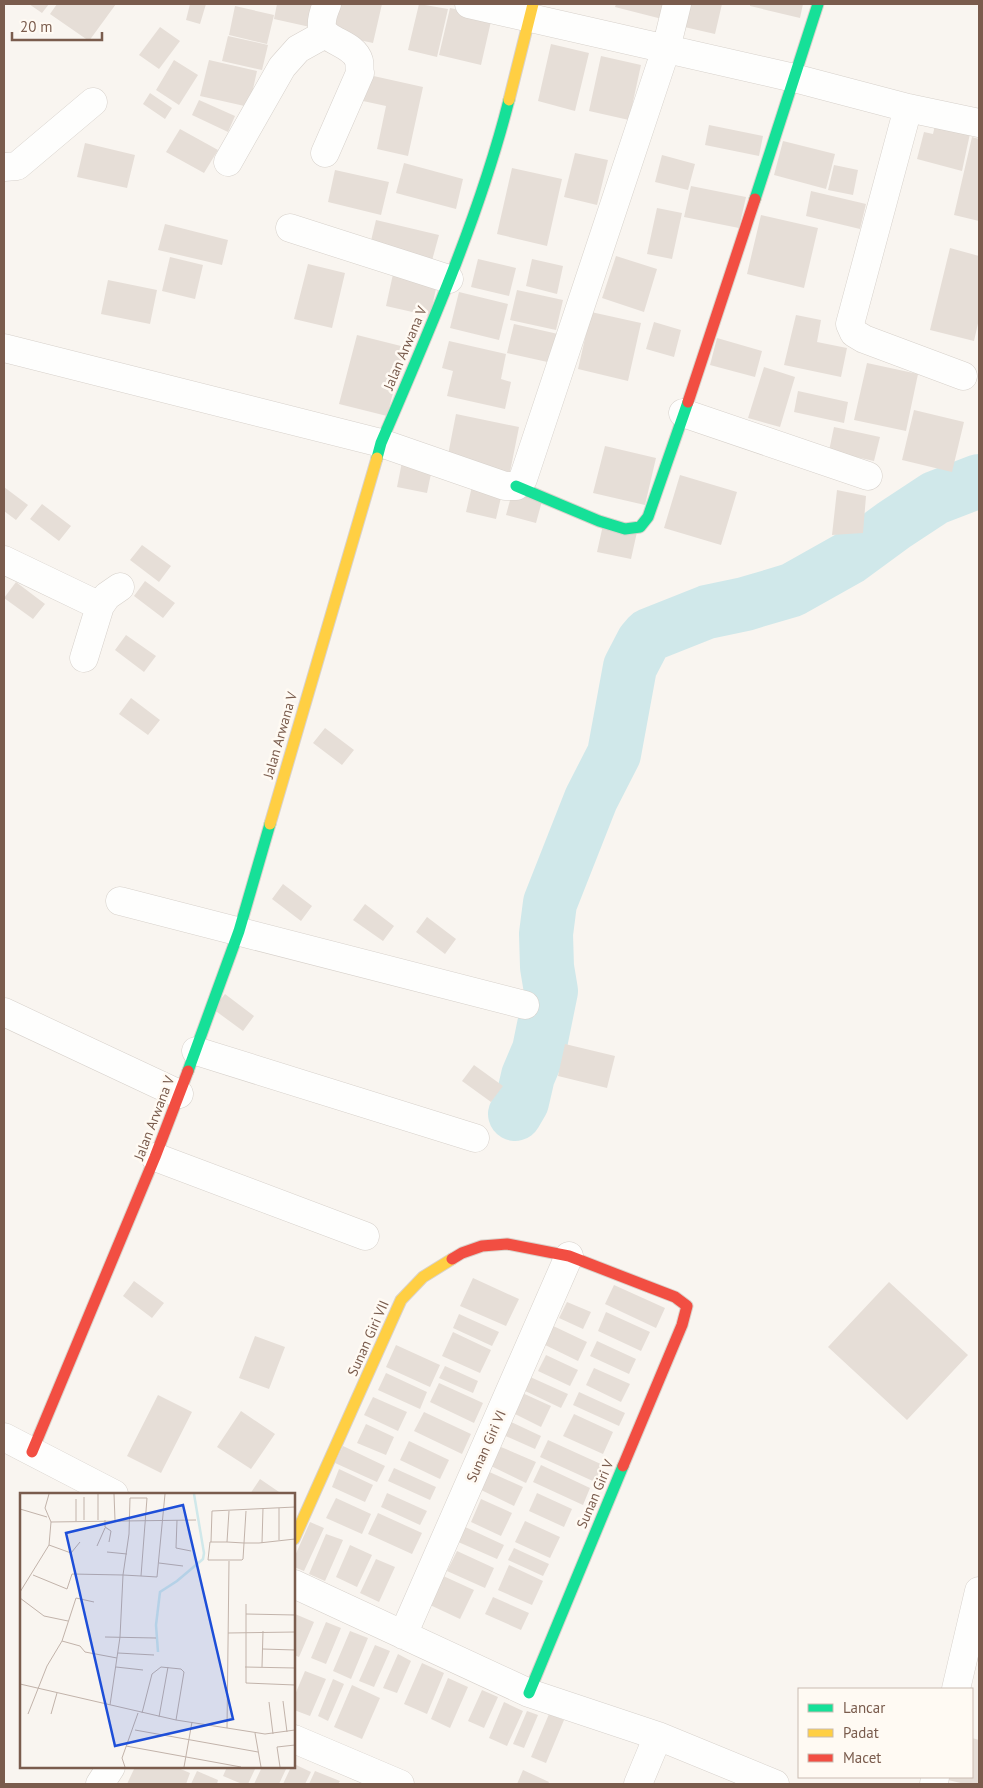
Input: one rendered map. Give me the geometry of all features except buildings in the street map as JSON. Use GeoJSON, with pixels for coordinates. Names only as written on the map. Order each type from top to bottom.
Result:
{"type":"FeatureCollection","features":[{"type":"Feature","properties":{"kind":"street"},"geometry":{"type":"LineString","coordinates":[[325,153],[360,74],[359,60],[350,48],[325,34],[322,28],[322,16],[326,4]]}},
{"type":"Feature","properties":{"kind":"street"},"geometry":{"type":"LineString","coordinates":[[469,4],[532,11],[666,49],[794,78],[908,108],[979,123]]}},
{"type":"Feature","properties":{"kind":"street"},"geometry":{"type":"LineString","coordinates":[[516,486],[523,480],[666,49],[677,4]]}},
{"type":"Feature","properties":{"kind":"street"},"geometry":{"type":"LineString","coordinates":[[4,348],[380,442],[506,486],[516,486],[599,521],[625,529],[640,527],[648,517],[716,319],[818,4]]}},
{"type":"Feature","properties":{"kind":"street","name":"Jalan Arwana V"},"geometry":{"type":"LineString","coordinates":[[32,1452],[155,1157],[196,1051],[239,931],[380,442],[449,279],[501,131],[532,11]]}},
{"type":"Feature","properties":{"kind":"street"},"geometry":{"type":"LineString","coordinates":[[228,162],[282,67],[298,49],[325,34]]}},
{"type":"Feature","properties":{"kind":"street"},"geometry":{"type":"LineString","coordinates":[[4,168],[17,166],[92,102]]}},
{"type":"Feature","properties":{"kind":"street"},"geometry":{"type":"LineString","coordinates":[[908,108],[850,324],[854,333],[864,339],[963,376]]}},
{"type":"Feature","properties":{"kind":"street"},"geometry":{"type":"LineString","coordinates":[[290,228],[449,279]]}},
{"type":"Feature","properties":{"kind":"street"},"geometry":{"type":"LineString","coordinates":[[683,413],[868,476]]}},
{"type":"Feature","properties":{"kind":"street"},"geometry":{"type":"LineString","coordinates":[[4,560],[100,606]]}},
{"type":"Feature","properties":{"kind":"street"},"geometry":{"type":"LineString","coordinates":[[84,658],[100,606],[107,596],[120,587]]}},
{"type":"Feature","properties":{"kind":"street"},"geometry":{"type":"LineString","coordinates":[[120,901],[525,1005]]}},
{"type":"Feature","properties":{"kind":"street"},"geometry":{"type":"LineString","coordinates":[[4,1012],[179,1094]]}},
{"type":"Feature","properties":{"kind":"street"},"geometry":{"type":"LineString","coordinates":[[196,1051],[475,1138]]}},
{"type":"Feature","properties":{"kind":"street"},"geometry":{"type":"LineString","coordinates":[[155,1157],[365,1236]]}},
{"type":"Feature","properties":{"kind":"street","name":"Sunan Giri VII"},"geometry":{"type":"LineString","coordinates":[[295,1537],[401,1300],[423,1277],[462,1253],[482,1246],[507,1244],[569,1256],[667,1292],[687,1306]]}},
{"type":"Feature","properties":{"kind":"street","name":"Sunan Giri VI"},"geometry":{"type":"LineString","coordinates":[[402,1635],[569,1256]]}},
{"type":"Feature","properties":{"kind":"street","name":"Sunan Giri V"},"geometry":{"type":"LineString","coordinates":[[529,1693],[682,1325],[687,1306]]}},
{"type":"Feature","properties":{"kind":"street"},"geometry":{"type":"LineString","coordinates":[[4,1437],[112,1493]]}},
{"type":"Feature","properties":{"kind":"street"},"geometry":{"type":"LineString","coordinates":[[295,1584],[529,1693],[658,1736],[776,1784]]}},
{"type":"Feature","properties":{"kind":"street"},"geometry":{"type":"LineString","coordinates":[[956,1688],[979,1590]]}},
{"type":"Feature","properties":{"kind":"street"},"geometry":{"type":"LineString","coordinates":[[638,1784],[658,1736]]}},
{"type":"Feature","properties":{"kind":"street"},"geometry":{"type":"LineString","coordinates":[[295,1739],[400,1784]]}},
{"type":"Feature","properties":{"kind":"street"},"geometry":{"type":"LineString","coordinates":[[100,1784],[109,1768]]}},
{"type":"Feature","properties":{"kind":"waterway"},"geometry":{"type":"LineString","coordinates":[[515,1114],[522,1102],[528,1076],[539,1050],[551,991],[547,967],[546,934],[550,903],[591,799],[614,754],[630,667],[643,642],[649,635],[707,612],[745,604],[792,590],[849,558],[935,498],[979,481]]}},
{"type":"Feature","properties":{"kind":"traffic: fast"},"geometry":{"type":"LineString","coordinates":[[755,199],[818,4]]}},
{"type":"Feature","properties":{"kind":"traffic: fast"},"geometry":{"type":"LineString","coordinates":[[377,458],[381,443],[435,316],[468,231],[497,144],[509,100]]}},
{"type":"Feature","properties":{"kind":"traffic: fast"},"geometry":{"type":"LineString","coordinates":[[516,486],[599,521],[625,529],[640,527],[648,517],[688,402]]}},
{"type":"Feature","properties":{"kind":"traffic: fast"},"geometry":{"type":"LineString","coordinates":[[188,1071],[239,931],[270,824]]}},
{"type":"Feature","properties":{"kind":"traffic: fast"},"geometry":{"type":"LineString","coordinates":[[529,1693],[623,1466]]}},
{"type":"Feature","properties":{"kind":"traffic: slow"},"geometry":{"type":"LineString","coordinates":[[509,100],[533,4]]}},
{"type":"Feature","properties":{"kind":"traffic: slow"},"geometry":{"type":"LineString","coordinates":[[270,824],[377,458]]}},
{"type":"Feature","properties":{"kind":"traffic: slow"},"geometry":{"type":"LineString","coordinates":[[295,1537],[401,1300],[423,1277],[452,1259]]}},
{"type":"Feature","properties":{"kind":"traffic: jam"},"geometry":{"type":"LineString","coordinates":[[688,402],[755,199]]}},
{"type":"Feature","properties":{"kind":"traffic: jam"},"geometry":{"type":"LineString","coordinates":[[32,1452],[155,1157],[188,1071]]}},
{"type":"Feature","properties":{"kind":"traffic: jam"},"geometry":{"type":"LineString","coordinates":[[452,1259],[462,1253],[482,1246],[507,1244],[569,1256],[675,1297],[687,1306],[682,1325],[623,1466]]}}]}
